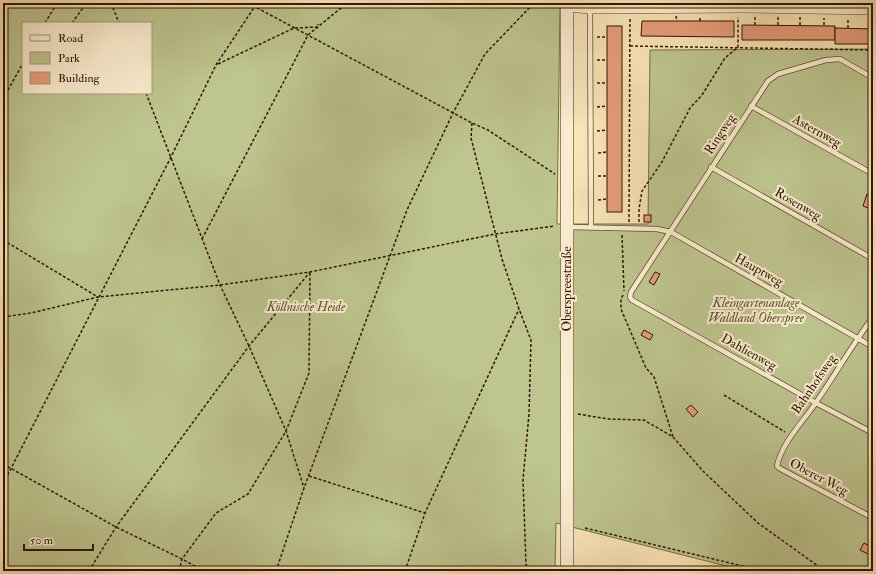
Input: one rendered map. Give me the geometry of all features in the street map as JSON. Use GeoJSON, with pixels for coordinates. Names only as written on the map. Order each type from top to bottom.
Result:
{"type":"FeatureCollection","features":[{"type":"Feature","properties":{"kind":"main road","name":"Oberspreestraße"},"geometry":{"type":"LineString","coordinates":[[567,5],[567,571]]}},
{"type":"Feature","properties":{"kind":"street","name":"Oberspreestraße"},"geometry":{"type":"LineString","coordinates":[[567,5],[590,8],[740,8],[872,13]]}},
{"type":"Feature","properties":{"kind":"lane"},"geometry":{"type":"LineString","coordinates":[[590,8],[591,227]]}},
{"type":"Feature","properties":{"kind":"lane","name":"Ringweg"},"geometry":{"type":"LineString","coordinates":[[630,297],[631,292],[768,81],[778,74],[826,60],[840,59],[873,78]]}},
{"type":"Feature","properties":{"kind":"lane","name":"Asternweg"},"geometry":{"type":"LineString","coordinates":[[751,106],[873,174]]}},
{"type":"Feature","properties":{"kind":"lane","name":"Rosenweg"},"geometry":{"type":"LineString","coordinates":[[711,167],[873,259]]}},
{"type":"Feature","properties":{"kind":"lane","name":"Hauptweg"},"geometry":{"type":"LineString","coordinates":[[567,227],[629,227],[657,229],[671,232],[873,347]]}},
{"type":"Feature","properties":{"kind":"lane","name":"Dahlienweg"},"geometry":{"type":"LineString","coordinates":[[630,297],[632,300],[873,433]]}},
{"type":"Feature","properties":{"kind":"lane","name":"Bahnhofsweg"},"geometry":{"type":"LineString","coordinates":[[777,466],[791,436],[816,402],[873,317]]}},
{"type":"Feature","properties":{"kind":"lane","name":"Oberer Weg"},"geometry":{"type":"LineString","coordinates":[[777,466],[873,518]]}},
{"type":"Feature","properties":{"kind":"lane"},"geometry":{"type":"LineString","coordinates":[[567,571],[593,571]]}},
{"type":"Feature","properties":{"kind":"path"},"geometry":{"type":"LineString","coordinates":[[46,22],[57,3]]}},
{"type":"Feature","properties":{"kind":"path"},"geometry":{"type":"LineString","coordinates":[[73,22],[85,5],[90,3]]}},
{"type":"Feature","properties":{"kind":"path"},"geometry":{"type":"LineString","coordinates":[[111,3],[118,22]]}},
{"type":"Feature","properties":{"kind":"path"},"geometry":{"type":"LineString","coordinates":[[248,3],[453,113],[488,130],[567,182]]}},
{"type":"Feature","properties":{"kind":"path"},"geometry":{"type":"LineString","coordinates":[[3,484],[171,157],[216,65],[257,3]]}},
{"type":"Feature","properties":{"kind":"path"},"geometry":{"type":"LineString","coordinates":[[201,240],[308,35],[318,25],[347,3]]}},
{"type":"Feature","properties":{"kind":"path"},"geometry":{"type":"LineString","coordinates":[[434,3],[460,3]]}},
{"type":"Feature","properties":{"kind":"path"},"geometry":{"type":"LineString","coordinates":[[276,571],[304,488],[407,210],[453,113],[485,54],[534,3]]}},
{"type":"Feature","properties":{"kind":"path"},"geometry":{"type":"LineString","coordinates":[[629,227],[630,8]]}},
{"type":"Feature","properties":{"kind":"path"},"geometry":{"type":"LineString","coordinates":[[871,29],[872,13]]}},
{"type":"Feature","properties":{"kind":"path"},"geometry":{"type":"LineString","coordinates":[[639,228],[639,209],[642,191],[662,162],[690,108],[702,95],[725,58],[738,47],[738,14]]}},
{"type":"Feature","properties":{"kind":"path"},"geometry":{"type":"LineString","coordinates":[[755,14],[755,25]]}},
{"type":"Feature","properties":{"kind":"path"},"geometry":{"type":"LineString","coordinates":[[778,15],[778,25]]}},
{"type":"Feature","properties":{"kind":"path"},"geometry":{"type":"LineString","coordinates":[[800,15],[800,25]]}},
{"type":"Feature","properties":{"kind":"path"},"geometry":{"type":"LineString","coordinates":[[824,16],[824,26]]}},
{"type":"Feature","properties":{"kind":"path"},"geometry":{"type":"LineString","coordinates":[[848,16],[848,28]]}},
{"type":"Feature","properties":{"kind":"path"},"geometry":{"type":"LineString","coordinates":[[216,65],[294,28],[318,25]]}},
{"type":"Feature","properties":{"kind":"path"},"geometry":{"type":"LineString","coordinates":[[597,37],[607,37]]}},
{"type":"Feature","properties":{"kind":"path"},"geometry":{"type":"LineString","coordinates":[[630,46],[873,50]]}},
{"type":"Feature","properties":{"kind":"path"},"geometry":{"type":"LineString","coordinates":[[597,60],[607,60]]}},
{"type":"Feature","properties":{"kind":"path"},"geometry":{"type":"LineString","coordinates":[[3,99],[22,65]]}},
{"type":"Feature","properties":{"kind":"path"},"geometry":{"type":"LineString","coordinates":[[596,83],[607,83]]}},
{"type":"Feature","properties":{"kind":"path"},"geometry":{"type":"LineString","coordinates":[[146,94],[201,240],[286,431],[304,488]]}},
{"type":"Feature","properties":{"kind":"path"},"geometry":{"type":"LineString","coordinates":[[597,107],[607,106]]}},
{"type":"Feature","properties":{"kind":"path"},"geometry":{"type":"LineString","coordinates":[[472,123],[471,138],[495,234],[502,259],[531,340],[529,414],[523,480],[526,564],[528,571]]}},
{"type":"Feature","properties":{"kind":"path"},"geometry":{"type":"LineString","coordinates":[[597,131],[607,130]]}},
{"type":"Feature","properties":{"kind":"path"},"geometry":{"type":"LineString","coordinates":[[596,153],[607,152]]}},
{"type":"Feature","properties":{"kind":"path"},"geometry":{"type":"LineString","coordinates":[[596,176],[607,176]]}},
{"type":"Feature","properties":{"kind":"path"},"geometry":{"type":"LineString","coordinates":[[596,200],[607,199]]}},
{"type":"Feature","properties":{"kind":"path"},"geometry":{"type":"LineString","coordinates":[[3,316],[31,313],[98,297],[220,284],[310,272],[391,254],[495,234],[555,226],[567,227]]}},
{"type":"Feature","properties":{"kind":"path"},"geometry":{"type":"LineString","coordinates":[[622,227],[624,292],[621,299],[621,309],[646,368],[654,376],[673,437]]}},
{"type":"Feature","properties":{"kind":"path"},"geometry":{"type":"LineString","coordinates":[[3,240],[98,297]]}},
{"type":"Feature","properties":{"kind":"path"},"geometry":{"type":"LineString","coordinates":[[89,571],[116,527],[249,346],[310,272]]}},
{"type":"Feature","properties":{"kind":"path"},"geometry":{"type":"LineString","coordinates":[[179,571],[182,558],[216,513],[248,494],[286,431],[309,373],[310,272]]}},
{"type":"Feature","properties":{"kind":"path"},"geometry":{"type":"LineString","coordinates":[[405,571],[425,513],[519,309]]}},
{"type":"Feature","properties":{"kind":"path"},"geometry":{"type":"LineString","coordinates":[[724,395],[791,436]]}},
{"type":"Feature","properties":{"kind":"path"},"geometry":{"type":"LineString","coordinates":[[576,413],[608,419],[644,420],[673,437],[704,472],[758,523],[825,571]]}},
{"type":"Feature","properties":{"kind":"path"},"geometry":{"type":"LineString","coordinates":[[3,464],[116,527],[182,558],[204,571]]}},
{"type":"Feature","properties":{"kind":"path"},"geometry":{"type":"LineString","coordinates":[[309,476],[425,513]]}},
{"type":"Feature","properties":{"kind":"path"},"geometry":{"type":"LineString","coordinates":[[585,528],[763,571]]}},
{"type":"Feature","properties":{"kind":"green space","name":"Köllnische Heide"},"geometry":{"type":"Polygon","coordinates":[[[3,3],[560,3],[557,224],[648,224],[650,50],[873,49],[873,571],[746,571],[556,523],[555,571],[3,571],[3,3]]]}},
{"type":"Feature","properties":{"kind":"building"},"geometry":{"type":"Polygon","coordinates":[[[642,21],[734,21],[734,37],[641,36],[642,21]]]}},
{"type":"Feature","properties":{"kind":"building"},"geometry":{"type":"Polygon","coordinates":[[[742,25],[835,26],[835,40],[742,40],[742,25]]]}},
{"type":"Feature","properties":{"kind":"building"},"geometry":{"type":"Polygon","coordinates":[[[607,26],[622,26],[622,212],[607,212],[607,26]]]}},
{"type":"Feature","properties":{"kind":"building"},"geometry":{"type":"Polygon","coordinates":[[[835,28],[873,29],[873,44],[835,44],[835,28]]]}},
{"type":"Feature","properties":{"kind":"building"},"geometry":{"type":"Polygon","coordinates":[[[867,194],[873,197],[871,209],[863,206],[867,194]]]}},
{"type":"Feature","properties":{"kind":"building"},"geometry":{"type":"Polygon","coordinates":[[[644,215],[651,215],[651,222],[644,222],[644,215]]]}},
{"type":"Feature","properties":{"kind":"building"},"geometry":{"type":"Polygon","coordinates":[[[655,272],[660,274],[654,285],[649,282],[655,272]]]}},
{"type":"Feature","properties":{"kind":"building"},"geometry":{"type":"Polygon","coordinates":[[[644,330],[653,335],[650,340],[641,335],[644,330]]]}},
{"type":"Feature","properties":{"kind":"building"},"geometry":{"type":"Polygon","coordinates":[[[691,405],[698,412],[693,417],[686,409],[691,405]]]}},
{"type":"Feature","properties":{"kind":"building"},"geometry":{"type":"Polygon","coordinates":[[[864,543],[873,548],[870,555],[860,550],[864,543]]]}},
{"type":"Feature","properties":{"kind":"park label","name":"Kleingartenanlage Waldland Oberspree"},"geometry":{"type":"Point","coordinates":[756,310]}}]}
